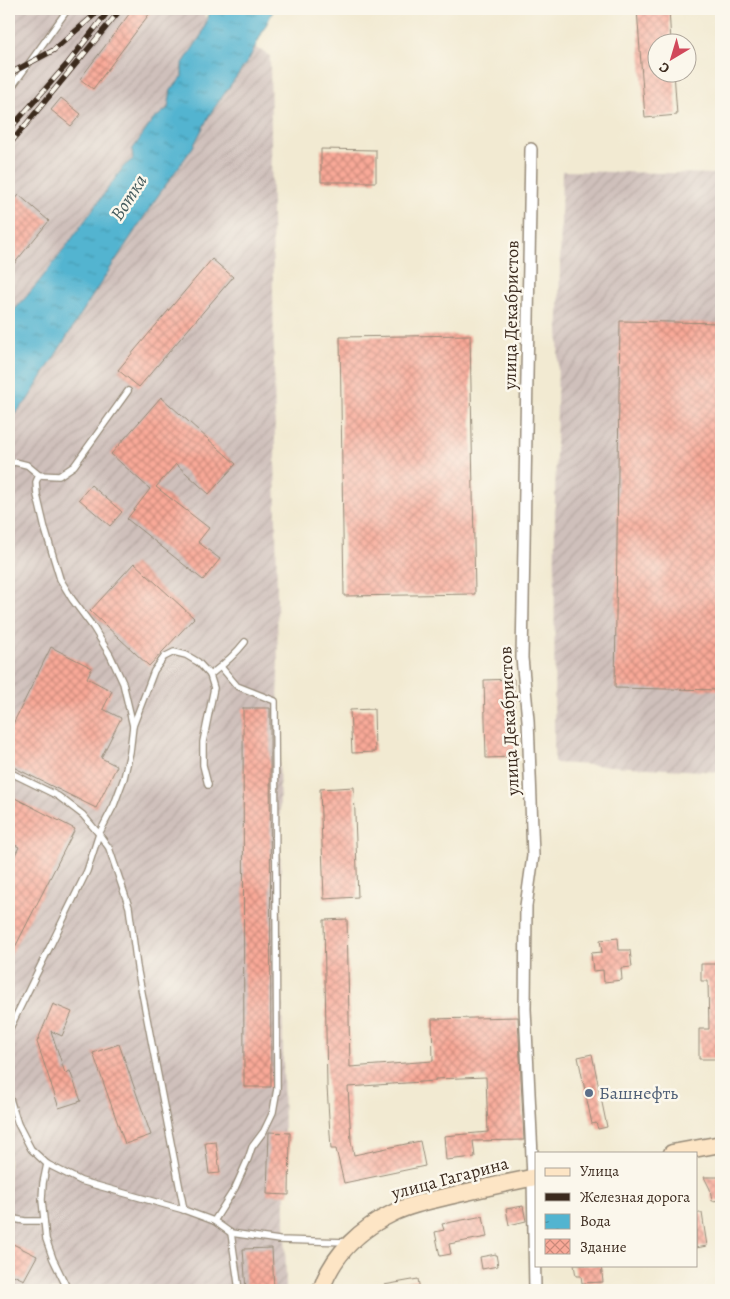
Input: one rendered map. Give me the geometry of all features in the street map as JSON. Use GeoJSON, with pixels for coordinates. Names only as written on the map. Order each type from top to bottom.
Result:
{"type":"FeatureCollection","features":[{"type":"Feature","properties":{"kind":"main road"},"geometry":{"type":"LineString","coordinates":[[677,1152],[721,1144]]}},
{"type":"Feature","properties":{"kind":"main road","name":"улица Гагарина"},"geometry":{"type":"LineString","coordinates":[[321,1290],[334,1262],[349,1242],[371,1224],[396,1212],[425,1202],[535,1177]]}},
{"type":"Feature","properties":{"kind":"street","name":"улица Декабристов"},"geometry":{"type":"LineString","coordinates":[[530,149],[522,658],[528,720],[533,856],[526,906],[525,1009],[535,1177],[535,1290]]}},
{"type":"Feature","properties":{"kind":"lane"},"geometry":{"type":"LineString","coordinates":[[9,91],[68,9]]}},
{"type":"Feature","properties":{"kind":"lane"},"geometry":{"type":"LineString","coordinates":[[9,464],[15,462],[27,465],[39,475],[59,476],[74,466],[128,392]]}},
{"type":"Feature","properties":{"kind":"lane"},"geometry":{"type":"LineString","coordinates":[[39,475],[36,482],[38,495],[45,529],[60,579],[110,655],[122,683],[133,726]]}},
{"type":"Feature","properties":{"kind":"lane"},"geometry":{"type":"LineString","coordinates":[[210,675],[238,651],[245,642]]}},
{"type":"Feature","properties":{"kind":"lane"},"geometry":{"type":"LineString","coordinates":[[9,1030],[87,871],[100,834],[114,806],[124,778],[133,726],[154,671],[164,657],[174,652],[186,655],[198,662],[210,675],[214,688],[203,742],[203,765],[208,785]]}},
{"type":"Feature","properties":{"kind":"lane"},"geometry":{"type":"LineString","coordinates":[[214,1221],[235,1188],[252,1147],[264,1131],[273,1112],[276,1089],[275,701],[236,686],[221,667]]}},
{"type":"Feature","properties":{"kind":"lane"},"geometry":{"type":"LineString","coordinates":[[9,772],[58,796],[83,815],[100,834],[109,848],[129,907],[137,967],[153,1056],[184,1210]]}},
{"type":"Feature","properties":{"kind":"lane"},"geometry":{"type":"LineString","coordinates":[[9,1096],[18,1124],[31,1149],[47,1164],[81,1180],[184,1210],[214,1221],[231,1233],[279,1240],[349,1242]]}},
{"type":"Feature","properties":{"kind":"lane"},"geometry":{"type":"LineString","coordinates":[[47,1164],[42,1183],[46,1239],[68,1290]]}},
{"type":"Feature","properties":{"kind":"lane"},"geometry":{"type":"LineString","coordinates":[[9,1218],[25,1221],[44,1221]]}},
{"type":"Feature","properties":{"kind":"lane"},"geometry":{"type":"LineString","coordinates":[[231,1233],[239,1290]]}},
{"type":"Feature","properties":{"kind":"shaded area"},"geometry":{"type":"Polygon","coordinates":[[[9,9],[203,9],[205,17],[270,56],[286,1290],[9,1290],[9,9]]]}},
{"type":"Feature","properties":{"kind":"shaded area"},"geometry":{"type":"Polygon","coordinates":[[[562,171],[721,174],[721,772],[554,763],[555,498],[562,171]]]}},
{"type":"Feature","properties":{"kind":"water","name":"Вотка"},"geometry":{"type":"Polygon","coordinates":[[[211,9],[274,9],[249,59],[210,114],[193,147],[155,200],[27,401],[9,420],[9,347],[12,341],[9,336],[9,316],[55,262],[124,166],[133,159],[132,150],[153,120],[168,108],[171,90],[182,77],[182,65],[202,34],[211,9]]]}},
{"type":"Feature","properties":{"kind":"building"},"geometry":{"type":"Polygon","coordinates":[[[133,9],[153,9],[93,89],[80,79],[133,9]]]}},
{"type":"Feature","properties":{"kind":"building"},"geometry":{"type":"Polygon","coordinates":[[[637,9],[669,9],[670,32],[648,32],[648,82],[675,82],[677,115],[645,118],[637,9]]]}},
{"type":"Feature","properties":{"kind":"building"},"geometry":{"type":"Polygon","coordinates":[[[61,98],[81,114],[71,126],[51,110],[61,98]]]}},
{"type":"Feature","properties":{"kind":"building"},"geometry":{"type":"Polygon","coordinates":[[[321,149],[376,150],[376,182],[321,182],[321,149]]]}},
{"type":"Feature","properties":{"kind":"building"},"geometry":{"type":"Polygon","coordinates":[[[19,195],[49,221],[9,270],[9,207],[19,195]]]}},
{"type":"Feature","properties":{"kind":"building"},"geometry":{"type":"Polygon","coordinates":[[[212,259],[233,277],[139,387],[118,370],[212,259]]]}},
{"type":"Feature","properties":{"kind":"building"},"geometry":{"type":"Polygon","coordinates":[[[620,321],[721,323],[721,690],[615,688],[620,321]]]}},
{"type":"Feature","properties":{"kind":"building"},"geometry":{"type":"Polygon","coordinates":[[[470,335],[475,594],[344,596],[340,337],[470,335]]]}},
{"type":"Feature","properties":{"kind":"building"},"geometry":{"type":"Polygon","coordinates":[[[161,397],[236,464],[209,494],[176,464],[156,487],[209,528],[198,542],[220,559],[203,580],[127,519],[150,489],[111,454],[161,397]]]}},
{"type":"Feature","properties":{"kind":"building"},"geometry":{"type":"Polygon","coordinates":[[[91,485],[122,512],[110,526],[79,499],[91,485]]]}},
{"type":"Feature","properties":{"kind":"building"},"geometry":{"type":"Polygon","coordinates":[[[134,563],[194,618],[149,666],[90,611],[134,563]]]}},
{"type":"Feature","properties":{"kind":"building"},"geometry":{"type":"Polygon","coordinates":[[[51,647],[92,668],[87,678],[112,691],[103,709],[121,718],[101,758],[117,766],[96,808],[9,765],[9,732],[51,647]]]}},
{"type":"Feature","properties":{"kind":"building"},"geometry":{"type":"Polygon","coordinates":[[[514,679],[515,757],[486,758],[484,680],[514,679]]]}},
{"type":"Feature","properties":{"kind":"building"},"geometry":{"type":"Polygon","coordinates":[[[243,708],[270,708],[271,1087],[244,1087],[243,708]]]}},
{"type":"Feature","properties":{"kind":"building"},"geometry":{"type":"Polygon","coordinates":[[[374,709],[375,752],[352,753],[350,710],[374,709]]]}},
{"type":"Feature","properties":{"kind":"building"},"geometry":{"type":"Polygon","coordinates":[[[354,787],[358,897],[324,899],[320,789],[354,787]]]}},
{"type":"Feature","properties":{"kind":"building"},"geometry":{"type":"Polygon","coordinates":[[[9,795],[75,829],[9,959],[9,867],[19,847],[9,842],[9,795]]]}},
{"type":"Feature","properties":{"kind":"building"},"geometry":{"type":"Polygon","coordinates":[[[347,919],[350,1067],[433,1061],[432,1019],[518,1017],[524,1140],[473,1141],[475,1157],[446,1160],[444,1136],[488,1132],[486,1077],[435,1079],[435,1081],[348,1087],[351,1141],[354,1155],[420,1141],[425,1166],[344,1183],[336,1149],[331,1149],[327,1087],[324,920],[347,919]]]}},
{"type":"Feature","properties":{"kind":"building"},"geometry":{"type":"Polygon","coordinates":[[[618,938],[619,950],[630,950],[632,967],[621,968],[622,980],[604,982],[603,970],[593,971],[591,953],[602,952],[600,940],[618,938]]]}},
{"type":"Feature","properties":{"kind":"building"},"geometry":{"type":"Polygon","coordinates":[[[701,964],[720,964],[721,1059],[699,1059],[699,1029],[709,1029],[708,981],[701,981],[701,964]]]}},
{"type":"Feature","properties":{"kind":"building"},"geometry":{"type":"Polygon","coordinates":[[[53,1004],[72,1012],[62,1036],[51,1031],[65,1073],[70,1071],[81,1101],[59,1108],[37,1042],[53,1004]]]}},
{"type":"Feature","properties":{"kind":"building"},"geometry":{"type":"Polygon","coordinates":[[[119,1044],[151,1135],[125,1144],[93,1053],[119,1044]]]}},
{"type":"Feature","properties":{"kind":"building"},"geometry":{"type":"Polygon","coordinates":[[[592,1054],[607,1127],[598,1129],[596,1123],[592,1124],[578,1057],[592,1054]]]}},
{"type":"Feature","properties":{"kind":"building"},"geometry":{"type":"Polygon","coordinates":[[[269,1132],[290,1133],[289,1195],[267,1194],[269,1132]]]}},
{"type":"Feature","properties":{"kind":"building"},"geometry":{"type":"Polygon","coordinates":[[[216,1142],[220,1173],[209,1174],[205,1143],[216,1142]]]}},
{"type":"Feature","properties":{"kind":"building"},"geometry":{"type":"Polygon","coordinates":[[[704,1177],[721,1177],[721,1200],[712,1201],[710,1189],[704,1177]]]}},
{"type":"Feature","properties":{"kind":"building"},"geometry":{"type":"Polygon","coordinates":[[[523,1206],[526,1221],[509,1225],[506,1209],[523,1206]]]}},
{"type":"Feature","properties":{"kind":"building"},"geometry":{"type":"Polygon","coordinates":[[[698,1213],[702,1213],[707,1246],[698,1248],[698,1213]]]}},
{"type":"Feature","properties":{"kind":"building"},"geometry":{"type":"Polygon","coordinates":[[[483,1216],[487,1237],[449,1244],[451,1254],[440,1256],[435,1232],[444,1230],[442,1224],[483,1216]]]}},
{"type":"Feature","properties":{"kind":"building"},"geometry":{"type":"Polygon","coordinates":[[[9,1242],[37,1256],[24,1280],[9,1273],[9,1242]]]}},
{"type":"Feature","properties":{"kind":"building"},"geometry":{"type":"Polygon","coordinates":[[[272,1248],[274,1290],[246,1290],[243,1249],[272,1248]]]}},
{"type":"Feature","properties":{"kind":"building"},"geometry":{"type":"Polygon","coordinates":[[[496,1254],[498,1266],[482,1269],[480,1257],[496,1254]]]}},
{"type":"Feature","properties":{"kind":"building"},"geometry":{"type":"Polygon","coordinates":[[[574,1266],[601,1266],[603,1282],[582,1283],[581,1276],[576,1276],[574,1266]]]}},
{"type":"Feature","properties":{"kind":"building"},"geometry":{"type":"Polygon","coordinates":[[[418,1279],[420,1290],[385,1290],[384,1285],[418,1279]]]}},
{"type":"Feature","properties":{"kind":"railway"},"geometry":{"type":"LineString","coordinates":[[9,74],[54,50],[101,9]]}},
{"type":"Feature","properties":{"kind":"railway"},"geometry":{"type":"LineString","coordinates":[[9,130],[68,63],[110,9]]}},
{"type":"Feature","properties":{"kind":"railway"},"geometry":{"type":"LineString","coordinates":[[9,145],[121,9]]}},
{"type":"Feature","properties":{"kind":"place","name":"Башнефть"},"geometry":{"type":"Point","coordinates":[589,1093]}}]}
